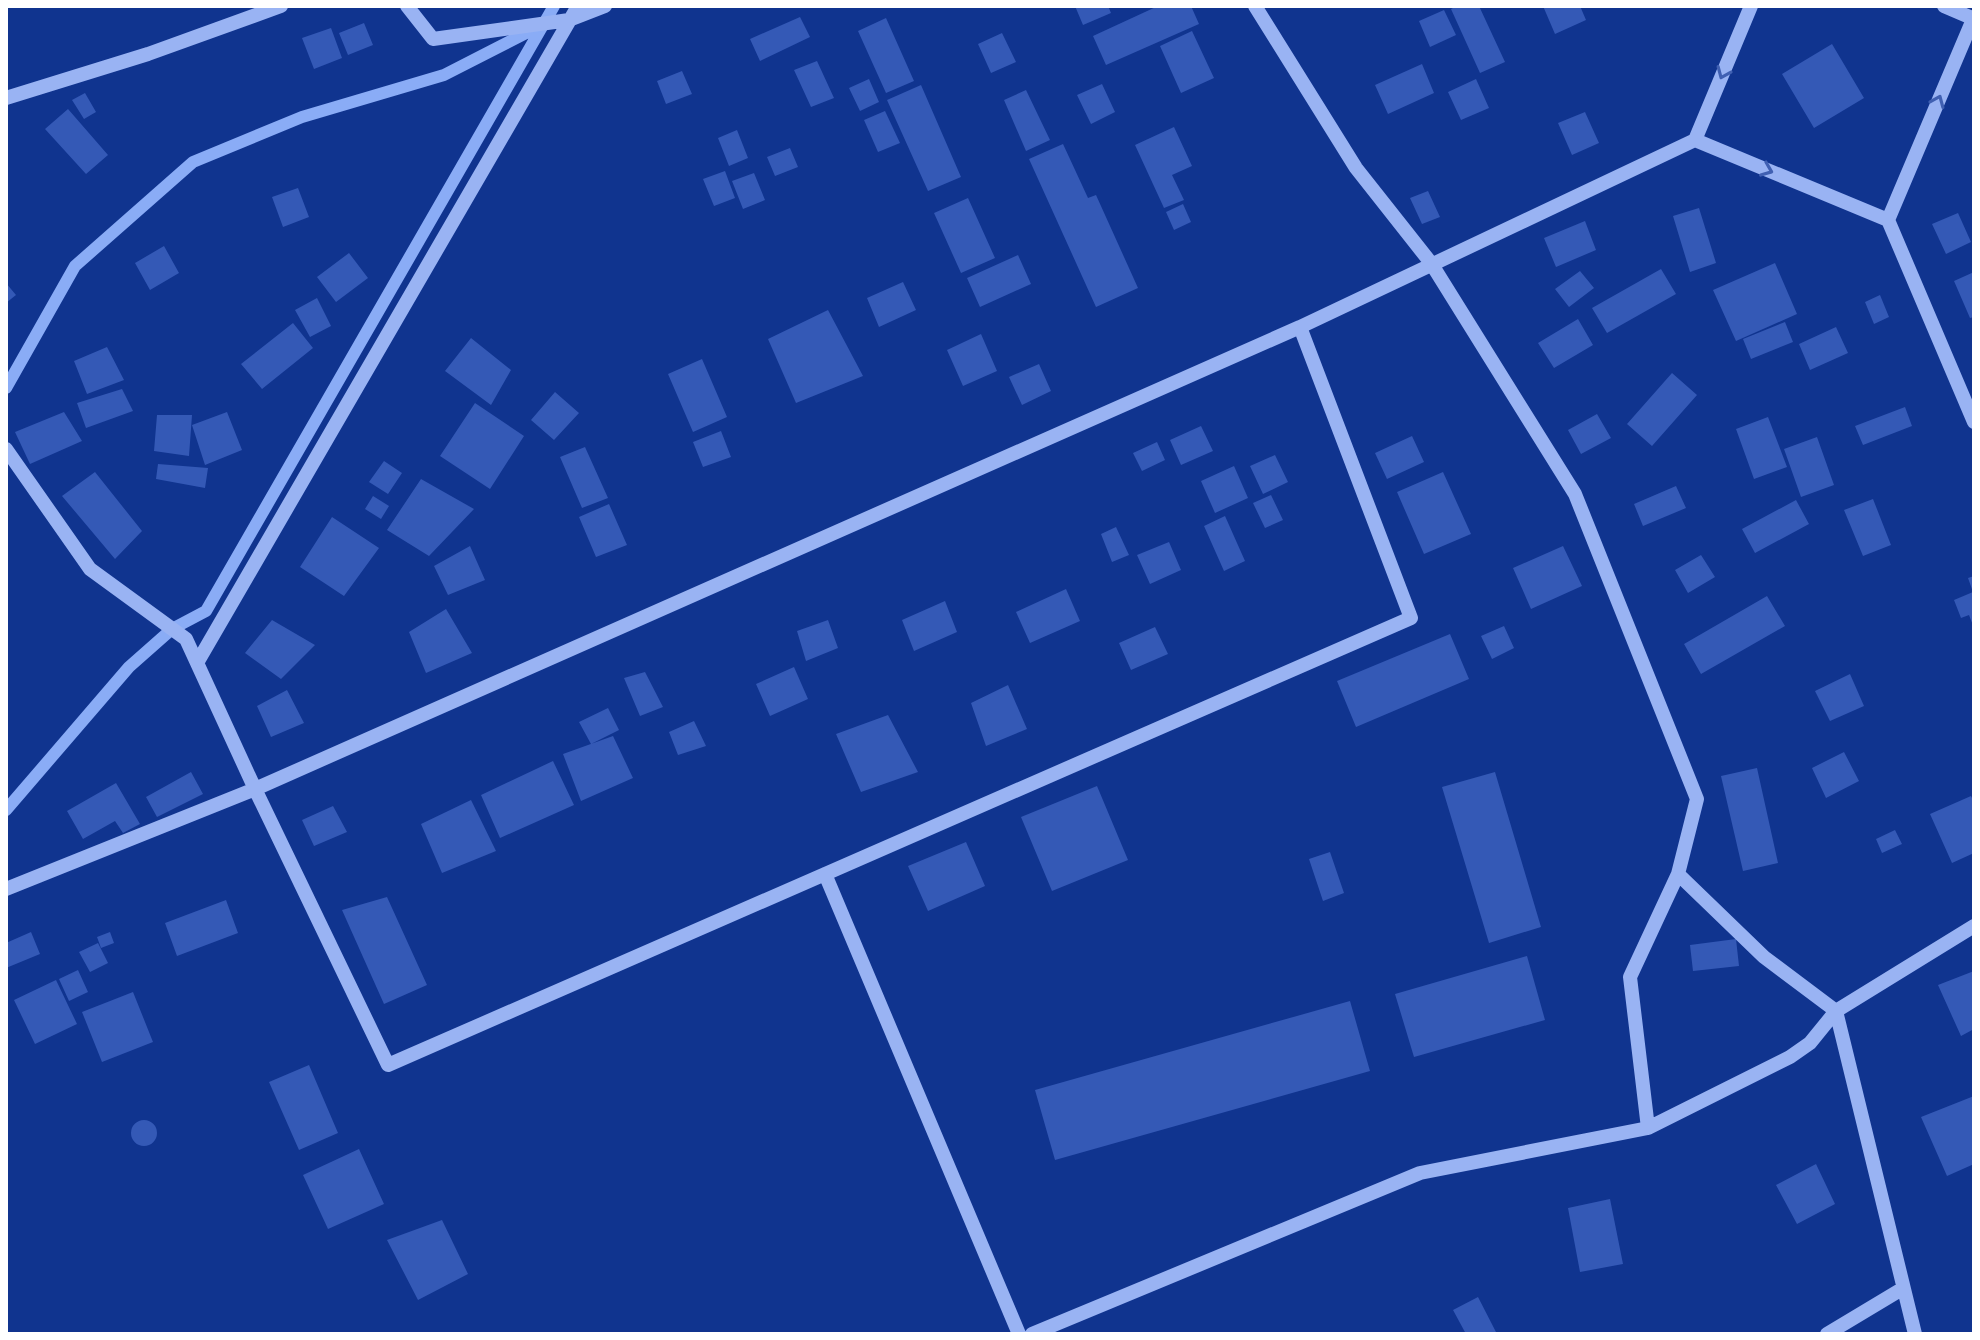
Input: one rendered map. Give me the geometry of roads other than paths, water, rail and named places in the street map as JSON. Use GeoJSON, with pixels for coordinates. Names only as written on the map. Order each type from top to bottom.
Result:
{"type":"FeatureCollection","features":[{"type":"Feature","properties":{"kind":"street"},"geometry":{"type":"LineString","coordinates":[[6,98],[148,54],[281,6]]}},
{"type":"Feature","properties":{"kind":"street"},"geometry":{"type":"LineString","coordinates":[[407,6],[433,39],[569,20],[605,6]]}},
{"type":"Feature","properties":{"kind":"street"},"geometry":{"type":"LineString","coordinates":[[197,663],[578,6]]}},
{"type":"Feature","properties":{"kind":"street"},"geometry":{"type":"LineString","coordinates":[[1255,6],[1356,168],[1431,263],[1575,494],[1697,799],[1678,874],[1630,977],[1648,1128]]}},
{"type":"Feature","properties":{"kind":"street"},"geometry":{"type":"LineString","coordinates":[[6,889],[255,789],[1300,327],[1695,140],[1751,6]]}},
{"type":"Feature","properties":{"kind":"street"},"geometry":{"type":"LineString","coordinates":[[1888,220],[1973,17],[1944,6]]}},
{"type":"Feature","properties":{"kind":"street"},"geometry":{"type":"LineString","coordinates":[[1695,140],[1888,220],[1974,422]]}},
{"type":"Feature","properties":{"kind":"street"},"geometry":{"type":"LineString","coordinates":[[6,449],[90,569],[186,639],[388,1065],[1411,618],[1300,327]]}},
{"type":"Feature","properties":{"kind":"street"},"geometry":{"type":"LineString","coordinates":[[825,874],[1019,1334]]}},
{"type":"Feature","properties":{"kind":"street"},"geometry":{"type":"LineString","coordinates":[[1678,874],[1764,957],[1836,1011],[1915,1334]]}},
{"type":"Feature","properties":{"kind":"street"},"geometry":{"type":"LineString","coordinates":[[1032,1334],[1420,1173],[1648,1128],[1790,1057],[1810,1043],[1836,1011],[1974,926]]}},
{"type":"Feature","properties":{"kind":"street"},"geometry":{"type":"LineString","coordinates":[[1827,1334],[1902,1289]]}},
{"type":"Feature","properties":{"kind":"waterway"},"geometry":{"type":"LineString","coordinates":[[6,810],[129,667],[172,629],[206,611],[554,6]]}},
{"type":"Feature","properties":{"kind":"waterway"},"geometry":{"type":"LineString","coordinates":[[6,388],[75,266],[193,162],[302,117],[444,75],[538,27]]}}]}
